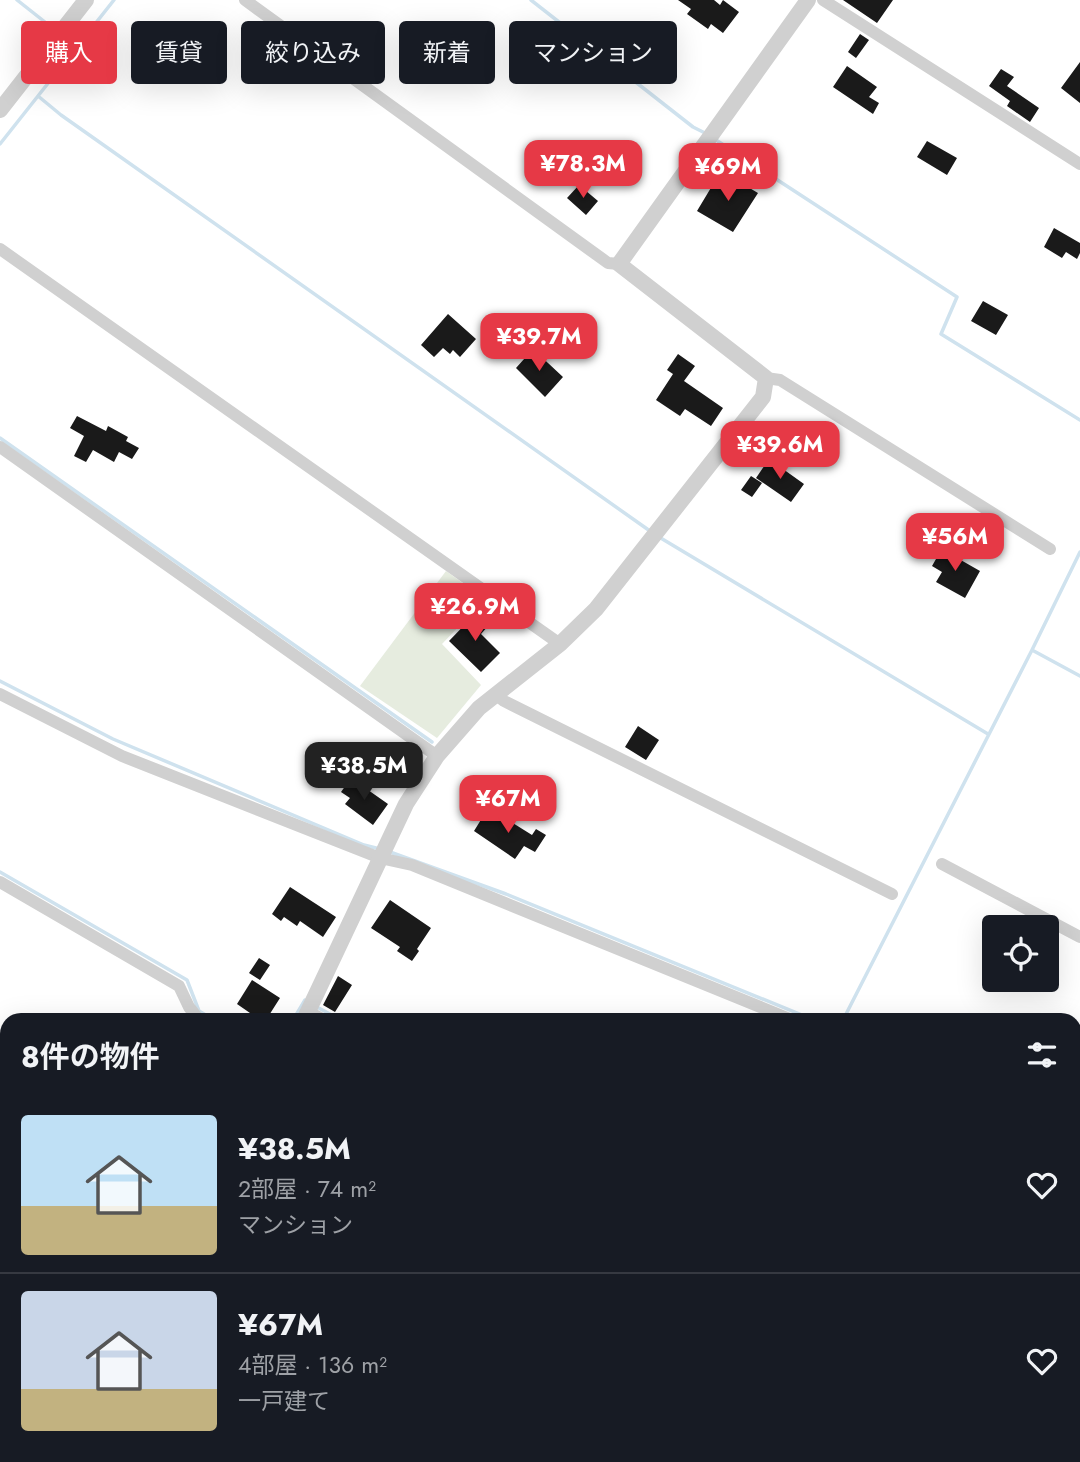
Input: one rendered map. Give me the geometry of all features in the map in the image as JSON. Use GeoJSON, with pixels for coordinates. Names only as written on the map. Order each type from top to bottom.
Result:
{"type":"FeatureCollection","features":[{"type":"Feature","properties":{"kind":"street"},"geometry":{"type":"LineString","coordinates":[[0,110],[86,0]]}},
{"type":"Feature","properties":{"kind":"street"},"geometry":{"type":"LineString","coordinates":[[246,0],[608,262],[619,264],[766,377],[780,380],[1050,549]]}},
{"type":"Feature","properties":{"kind":"street"},"geometry":{"type":"LineString","coordinates":[[619,264],[808,0]]}},
{"type":"Feature","properties":{"kind":"street"},"geometry":{"type":"LineString","coordinates":[[823,0],[1080,164]]}},
{"type":"Feature","properties":{"kind":"street"},"geometry":{"type":"LineString","coordinates":[[0,249],[560,644]]}},
{"type":"Feature","properties":{"kind":"street"},"geometry":{"type":"LineString","coordinates":[[310,1010],[406,804],[437,756],[464,723],[495,694],[560,644],[596,609],[763,397],[766,377]]}},
{"type":"Feature","properties":{"kind":"street"},"geometry":{"type":"LineString","coordinates":[[0,447],[437,756]]}},
{"type":"Feature","properties":{"kind":"street"},"geometry":{"type":"LineString","coordinates":[[0,694],[122,756],[412,864],[775,1013]]}},
{"type":"Feature","properties":{"kind":"street"},"geometry":{"type":"LineString","coordinates":[[495,694],[504,701],[892,894]]}},
{"type":"Feature","properties":{"kind":"street"},"geometry":{"type":"LineString","coordinates":[[942,864],[1080,937]]}},
{"type":"Feature","properties":{"kind":"street"},"geometry":{"type":"LineString","coordinates":[[0,882],[179,986],[194,1013]]}},
{"type":"Feature","properties":{"kind":"shaded area"},"geometry":{"type":"Polygon","coordinates":[[[446,571],[485,599],[442,644],[481,685],[437,738],[360,686],[446,571]]]}},
{"type":"Feature","properties":{"kind":"building"},"geometry":{"type":"Polygon","coordinates":[[[678,0],[714,0],[720,5],[723,0],[739,12],[723,33],[711,24],[708,29],[687,14],[691,9],[678,0]]]}},
{"type":"Feature","properties":{"kind":"building"},"geometry":{"type":"Polygon","coordinates":[[[843,0],[893,0],[877,23],[843,0]]]}},
{"type":"Feature","properties":{"kind":"building"},"geometry":{"type":"Polygon","coordinates":[[[860,34],[869,40],[856,58],[848,52],[860,34]]]}},
{"type":"Feature","properties":{"kind":"building"},"geometry":{"type":"Polygon","coordinates":[[[1080,62],[1080,103],[1061,88],[1080,62]]]}},
{"type":"Feature","properties":{"kind":"building"},"geometry":{"type":"Polygon","coordinates":[[[847,66],[877,87],[869,97],[879,103],[873,114],[833,87],[847,66]]]}},
{"type":"Feature","properties":{"kind":"building"},"geometry":{"type":"Polygon","coordinates":[[[1001,69],[1014,77],[1007,86],[1039,108],[1030,122],[1007,106],[1010,101],[989,86],[1001,69]]]}},
{"type":"Feature","properties":{"kind":"building"},"geometry":{"type":"Polygon","coordinates":[[[927,141],[957,158],[947,175],[917,157],[927,141]]]}},
{"type":"Feature","properties":{"kind":"building"},"geometry":{"type":"Polygon","coordinates":[[[731,177],[758,193],[733,232],[697,211],[715,181],[725,187],[731,177]]]}},
{"type":"Feature","properties":{"kind":"building"},"geometry":{"type":"Polygon","coordinates":[[[579,185],[598,201],[586,215],[567,198],[579,185]]]}},
{"type":"Feature","properties":{"kind":"building"},"geometry":{"type":"Polygon","coordinates":[[[1054,228],[1080,243],[1077,259],[1066,252],[1062,258],[1044,247],[1054,228]]]}},
{"type":"Feature","properties":{"kind":"building"},"geometry":{"type":"Polygon","coordinates":[[[983,301],[1008,315],[996,335],[971,321],[983,301]]]}},
{"type":"Feature","properties":{"kind":"building"},"geometry":{"type":"Polygon","coordinates":[[[448,314],[476,339],[460,357],[453,350],[450,354],[443,348],[434,357],[421,345],[448,314]]]}},
{"type":"Feature","properties":{"kind":"building"},"geometry":{"type":"Polygon","coordinates":[[[533,349],[563,377],[545,397],[516,368],[533,349]]]}},
{"type":"Feature","properties":{"kind":"building"},"geometry":{"type":"Polygon","coordinates":[[[678,354],[695,366],[684,381],[723,408],[711,426],[685,409],[680,416],[656,400],[673,374],[667,370],[678,354]]]}},
{"type":"Feature","properties":{"kind":"building"},"geometry":{"type":"Polygon","coordinates":[[[77,416],[106,431],[108,426],[128,437],[126,441],[139,448],[132,459],[119,452],[114,462],[93,450],[86,462],[74,456],[84,436],[70,428],[77,416]]]}},
{"type":"Feature","properties":{"kind":"building"},"geometry":{"type":"Polygon","coordinates":[[[769,459],[804,484],[791,502],[756,478],[769,459]]]}},
{"type":"Feature","properties":{"kind":"building"},"geometry":{"type":"Polygon","coordinates":[[[751,476],[762,483],[752,497],[741,490],[751,476]]]}},
{"type":"Feature","properties":{"kind":"building"},"geometry":{"type":"Polygon","coordinates":[[[944,545],[954,551],[952,555],[980,571],[965,598],[936,582],[942,572],[932,566],[944,545]]]}},
{"type":"Feature","properties":{"kind":"building"},"geometry":{"type":"Polygon","coordinates":[[[476,613],[489,625],[481,634],[500,653],[481,672],[449,641],[476,613]]]}},
{"type":"Feature","properties":{"kind":"building"},"geometry":{"type":"Polygon","coordinates":[[[638,726],[659,740],[646,760],[625,747],[638,726]]]}},
{"type":"Feature","properties":{"kind":"building"},"geometry":{"type":"Polygon","coordinates":[[[351,778],[388,804],[373,825],[345,804],[350,798],[341,792],[351,778]]]}},
{"type":"Feature","properties":{"kind":"building"},"geometry":{"type":"Polygon","coordinates":[[[487,810],[532,835],[536,829],[546,835],[535,852],[524,846],[515,859],[474,831],[487,810]]]}},
{"type":"Feature","properties":{"kind":"building"},"geometry":{"type":"Polygon","coordinates":[[[290,887],[336,917],[323,937],[300,921],[297,926],[284,917],[281,921],[272,914],[290,887]]]}},
{"type":"Feature","properties":{"kind":"building"},"geometry":{"type":"Polygon","coordinates":[[[390,900],[431,928],[412,961],[397,951],[400,947],[371,928],[390,900]]]}},
{"type":"Feature","properties":{"kind":"building"},"geometry":{"type":"Polygon","coordinates":[[[259,958],[270,965],[260,980],[249,973],[259,958]]]}},
{"type":"Feature","properties":{"kind":"building"},"geometry":{"type":"Polygon","coordinates":[[[338,976],[352,985],[335,1012],[323,1005],[338,976]]]}},
{"type":"Feature","properties":{"kind":"building"},"geometry":{"type":"Polygon","coordinates":[[[252,980],[280,998],[270,1013],[250,1013],[237,1004],[252,980]]]}},
{"type":"Feature","properties":{"kind":"waterway"},"geometry":{"type":"LineString","coordinates":[[17,0],[44,21]]}},
{"type":"Feature","properties":{"kind":"waterway"},"geometry":{"type":"LineString","coordinates":[[0,144],[114,0]]}},
{"type":"Feature","properties":{"kind":"waterway"},"geometry":{"type":"LineString","coordinates":[[531,0],[693,127],[707,134]]}},
{"type":"Feature","properties":{"kind":"waterway"},"geometry":{"type":"LineString","coordinates":[[38,96],[61,115],[650,531]]}},
{"type":"Feature","properties":{"kind":"waterway"},"geometry":{"type":"LineString","coordinates":[[713,138],[957,297],[941,334],[1080,420]]}},
{"type":"Feature","properties":{"kind":"waterway"},"geometry":{"type":"LineString","coordinates":[[0,438],[432,742]]}},
{"type":"Feature","properties":{"kind":"waterway"},"geometry":{"type":"LineString","coordinates":[[659,537],[988,734]]}},
{"type":"Feature","properties":{"kind":"waterway"},"geometry":{"type":"LineString","coordinates":[[1080,552],[1032,650],[1080,676]]}},
{"type":"Feature","properties":{"kind":"waterway"},"geometry":{"type":"LineString","coordinates":[[847,1013],[1032,650]]}},
{"type":"Feature","properties":{"kind":"waterway"},"geometry":{"type":"LineString","coordinates":[[0,681],[113,739],[364,845],[380,849]]}},
{"type":"Feature","properties":{"kind":"waterway"},"geometry":{"type":"LineString","coordinates":[[390,852],[506,894],[797,1013]]}},
{"type":"Feature","properties":{"kind":"waterway"},"geometry":{"type":"LineString","coordinates":[[0,872],[187,980],[199,1011],[202,1013]]}},
{"type":"Feature","properties":{"kind":"waterway"},"geometry":{"type":"LineString","coordinates":[[297,1013],[305,1000]]}},
{"type":"Feature","properties":{"kind":"waterway"},"geometry":{"type":"LineString","coordinates":[[315,1006],[328,1013]]}}]}
